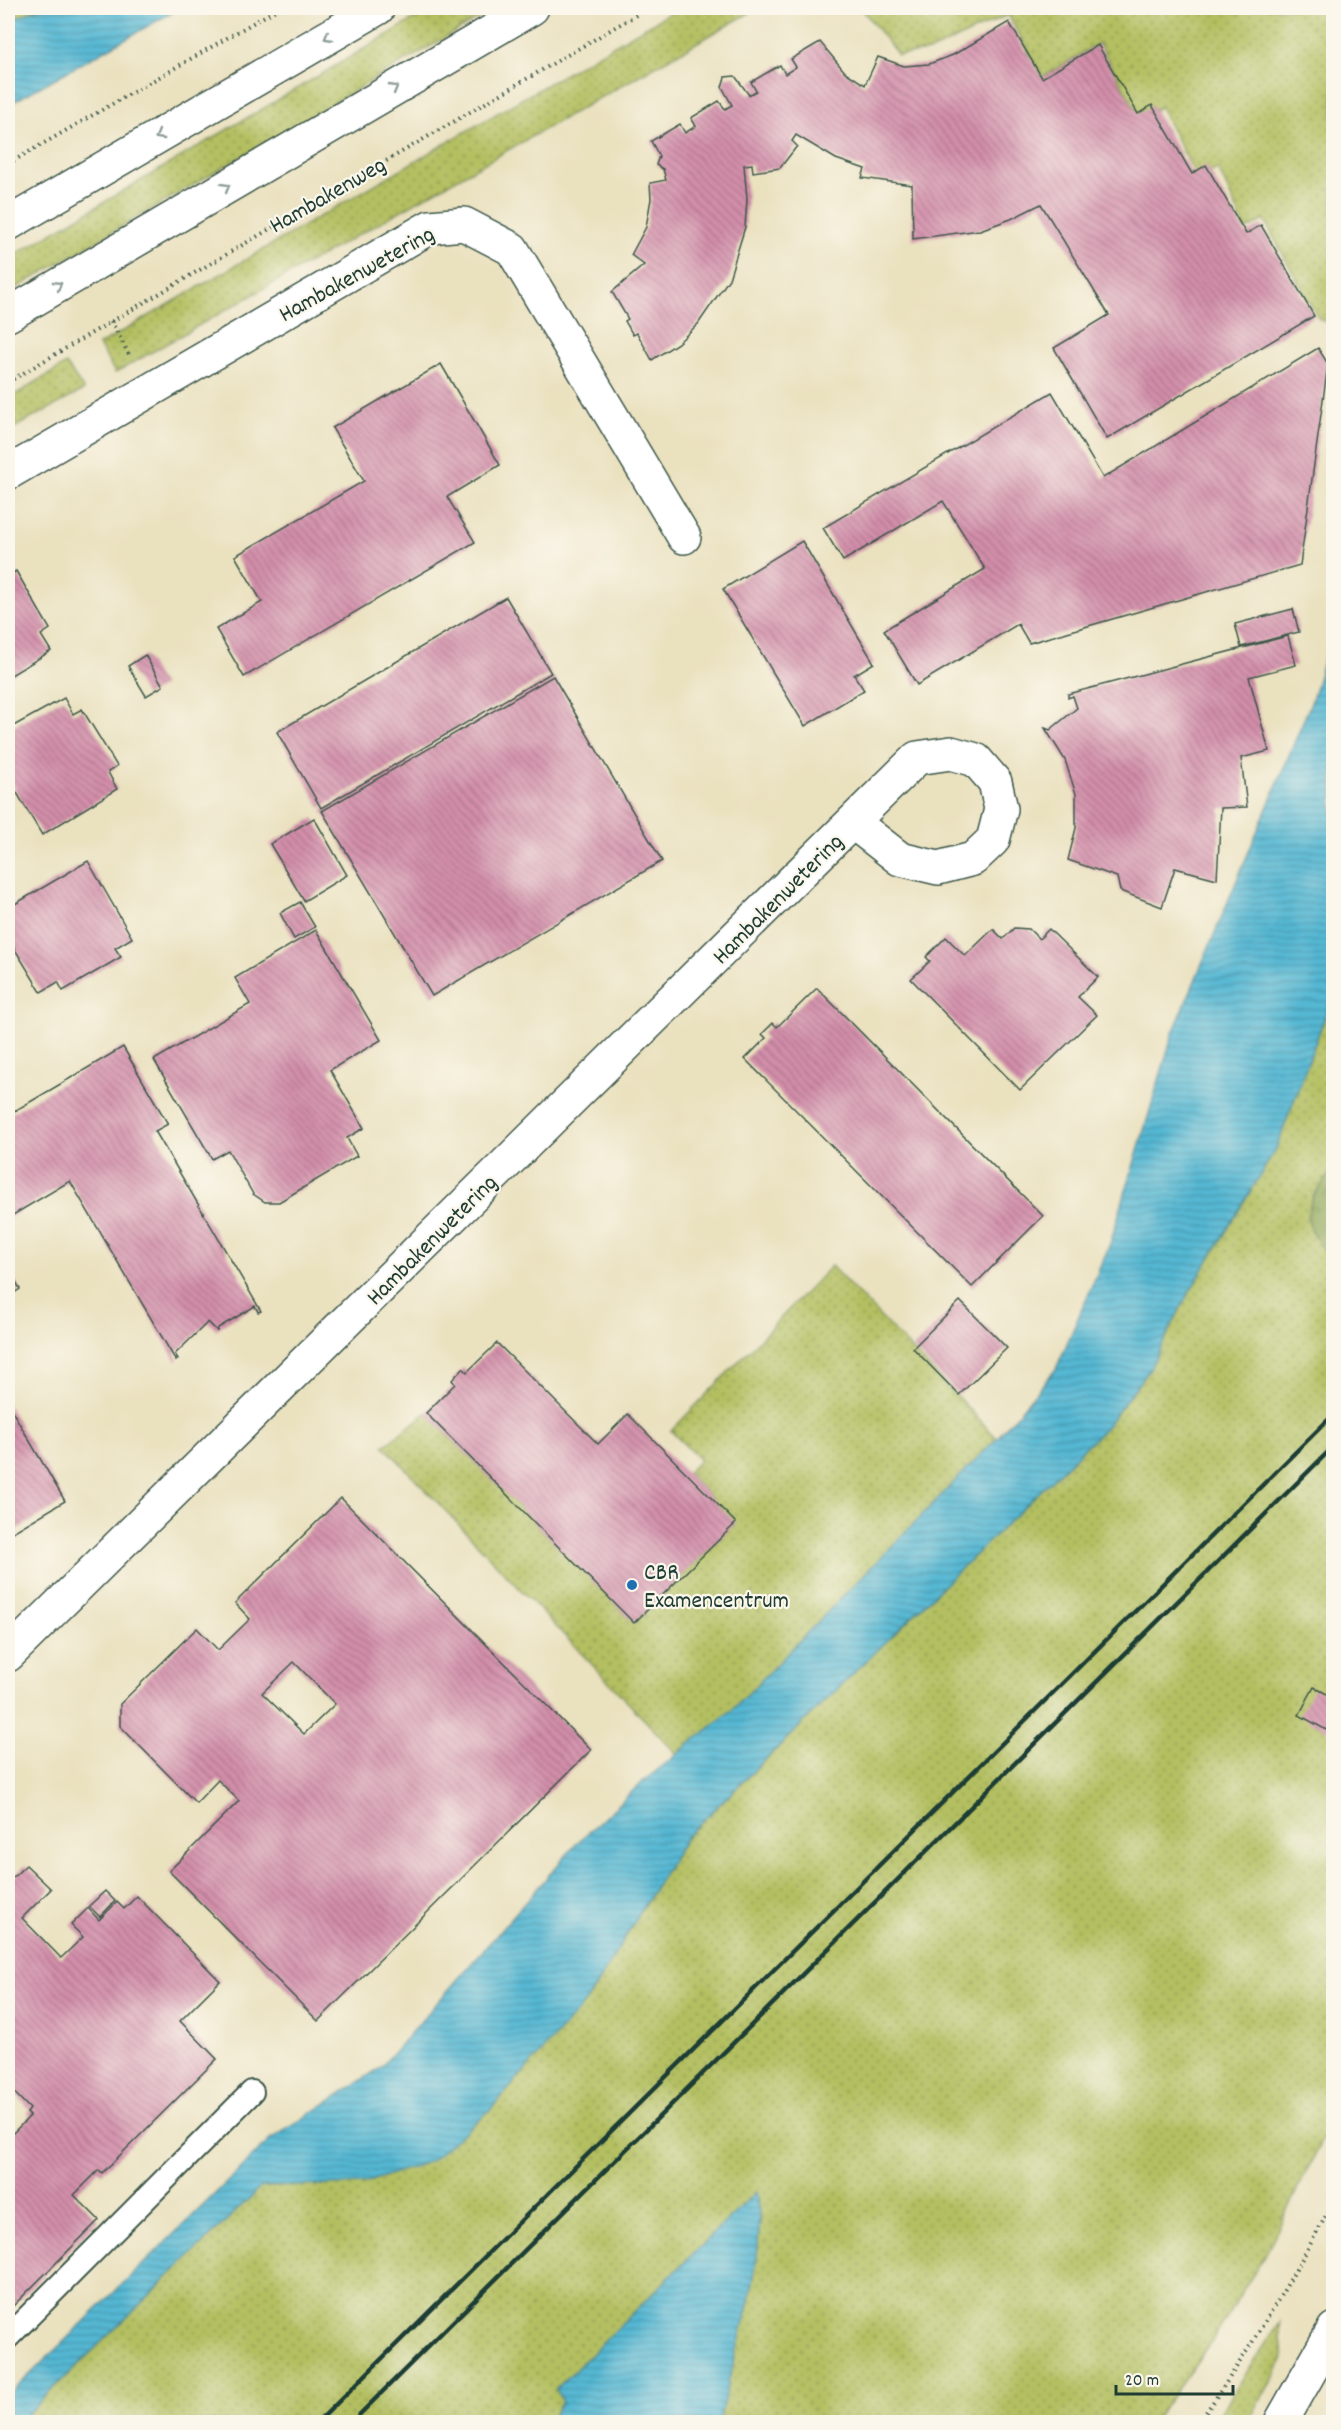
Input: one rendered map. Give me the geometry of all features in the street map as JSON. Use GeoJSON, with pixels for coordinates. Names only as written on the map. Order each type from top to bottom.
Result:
{"type":"FeatureCollection","features":[{"type":"Feature","properties":{"kind":"street"},"geometry":{"type":"LineString","coordinates":[[8,224],[378,8]]}},
{"type":"Feature","properties":{"kind":"street"},"geometry":{"type":"LineString","coordinates":[[8,315],[532,8]]}},
{"type":"Feature","properties":{"kind":"street","name":"Hambakenwetering"},"geometry":{"type":"LineString","coordinates":[[8,473],[430,227],[464,224],[512,249],[684,537]]}},
{"type":"Feature","properties":{"kind":"street","name":"Hambakenwetering"},"geometry":{"type":"LineString","coordinates":[[8,1655],[854,823]]}},
{"type":"Feature","properties":{"kind":"street"},"geometry":{"type":"LineString","coordinates":[[1281,2422],[1334,2328]]}},
{"type":"Feature","properties":{"kind":"lane"},"geometry":{"type":"LineString","coordinates":[[8,2337],[252,2092]]}},
{"type":"Feature","properties":{"kind":"path"},"geometry":{"type":"LineString","coordinates":[[8,164],[279,8]]}},
{"type":"Feature","properties":{"kind":"path","name":"Hambakenweg"},"geometry":{"type":"LineString","coordinates":[[8,382],[648,8]]}},
{"type":"Feature","properties":{"kind":"path"},"geometry":{"type":"LineString","coordinates":[[1199,2422],[1227,2383],[1334,2201]]}},
{"type":"Feature","properties":{"kind":"green space"},"geometry":{"type":"Polygon","coordinates":[[[8,8],[40,8],[8,21],[8,8]]]}},
{"type":"Feature","properties":{"kind":"green space"},"geometry":{"type":"Polygon","coordinates":[[[433,8],[496,8],[8,293],[8,259],[433,8]]]}},
{"type":"Feature","properties":{"kind":"green space"},"geometry":{"type":"Polygon","coordinates":[[[678,8],[758,8],[115,373],[99,345],[678,8]]]}},
{"type":"Feature","properties":{"kind":"green space"},"geometry":{"type":"Polygon","coordinates":[[[861,8],[1333,8],[1333,326],[1318,318],[1264,220],[1246,230],[1218,169],[1197,178],[1160,107],[1139,116],[1099,43],[1043,77],[1008,15],[930,51],[898,55],[861,8]]]}},
{"type":"Feature","properties":{"kind":"green space"},"geometry":{"type":"Polygon","coordinates":[[[66,364],[84,390],[8,431],[8,399],[66,364]]]}},
{"type":"Feature","properties":{"kind":"green space"},"geometry":{"type":"Polygon","coordinates":[[[1333,995],[1333,1170],[1312,1197],[1328,1255],[1334,1255],[1333,2118],[1265,2255],[1212,2341],[1153,2422],[719,2422],[761,2219],[757,2192],[556,2389],[562,2402],[550,2422],[19,2422],[261,2187],[276,2184],[586,2002],[686,1837],[1106,1427],[1150,1368],[1187,1296],[1276,1149],[1333,995]]]}},
{"type":"Feature","properties":{"kind":"green space"},"geometry":{"type":"Polygon","coordinates":[[[1333,1170],[1333,1255],[1328,1255],[1312,1231],[1308,1212],[1316,1193],[1333,1170]]]}},
{"type":"Feature","properties":{"kind":"green space"},"geometry":{"type":"Polygon","coordinates":[[[831,1266],[997,1438],[732,1710],[677,1754],[384,1446],[426,1413],[634,1623],[735,1523],[687,1473],[700,1460],[671,1431],[831,1266]]]}},
{"type":"Feature","properties":{"kind":"green space"},"geometry":{"type":"Polygon","coordinates":[[[1280,2322],[1283,2361],[1248,2422],[1214,2422],[1280,2322]]]}},
{"type":"Feature","properties":{"kind":"water"},"geometry":{"type":"Polygon","coordinates":[[[40,8],[180,8],[8,105],[8,21],[40,8]]]}},
{"type":"Feature","properties":{"kind":"water"},"geometry":{"type":"Polygon","coordinates":[[[1333,607],[1333,995],[1276,1149],[1187,1296],[1150,1368],[1106,1427],[686,1837],[586,2002],[490,2110],[430,2161],[362,2184],[261,2187],[19,2422],[8,2422],[8,2396],[270,2140],[380,2068],[577,1843],[640,1784],[732,1710],[997,1438],[1056,1369],[1110,1244],[1173,1033],[1312,700],[1329,642],[1333,607]]]}},
{"type":"Feature","properties":{"kind":"water"},"geometry":{"type":"Polygon","coordinates":[[[757,2191],[758,2249],[754,2278],[719,2422],[550,2422],[562,2402],[556,2389],[757,2191]]]}},
{"type":"Feature","properties":{"kind":"building"},"geometry":{"type":"Polygon","coordinates":[[[1009,22],[1042,78],[1098,45],[1138,114],[1152,105],[1192,174],[1206,165],[1246,234],[1261,225],[1314,316],[1107,439],[1054,348],[1109,315],[1041,204],[1011,219],[980,230],[913,239],[912,185],[862,178],[865,169],[836,159],[796,135],[792,141],[797,146],[780,168],[753,172],[752,164],[744,165],[747,199],[745,227],[729,279],[698,324],[678,343],[652,360],[637,333],[633,335],[625,321],[628,319],[612,292],[644,265],[631,255],[646,227],[651,199],[650,183],[666,180],[663,169],[656,165],[659,156],[651,141],[680,124],[685,133],[696,126],[691,118],[719,101],[725,109],[732,105],[722,87],[725,77],[735,76],[749,95],[756,91],[751,82],[780,65],[785,74],[796,67],[791,59],[820,42],[845,72],[865,85],[878,57],[904,66],[929,64],[953,55],[1009,22]]]}},
{"type":"Feature","properties":{"kind":"building"},"geometry":{"type":"Polygon","coordinates":[[[1318,348],[1328,364],[1300,565],[1029,643],[1018,624],[917,685],[884,630],[985,569],[943,501],[843,561],[823,528],[1052,392],[1103,478],[1318,348]]]}},
{"type":"Feature","properties":{"kind":"building"},"geometry":{"type":"Polygon","coordinates":[[[441,364],[500,465],[447,497],[475,542],[244,677],[216,629],[262,602],[235,556],[364,481],[332,428],[441,364]]]}},
{"type":"Feature","properties":{"kind":"building"},"geometry":{"type":"Polygon","coordinates":[[[802,541],[874,663],[854,675],[864,690],[805,726],[723,589],[802,541]]]}},
{"type":"Feature","properties":{"kind":"building"},"geometry":{"type":"Polygon","coordinates":[[[16,571],[50,629],[41,635],[51,651],[8,677],[8,576],[16,571]]]}},
{"type":"Feature","properties":{"kind":"building"},"geometry":{"type":"Polygon","coordinates":[[[506,597],[551,673],[321,808],[277,732],[506,597]]]}},
{"type":"Feature","properties":{"kind":"building"},"geometry":{"type":"Polygon","coordinates":[[[1293,609],[1299,632],[1241,647],[1235,624],[1293,609]]]}},
{"type":"Feature","properties":{"kind":"building"},"geometry":{"type":"Polygon","coordinates":[[[1288,636],[1296,665],[1249,677],[1269,751],[1241,758],[1247,807],[1221,808],[1217,879],[1175,868],[1162,907],[1120,891],[1117,877],[1068,860],[1076,828],[1076,794],[1065,760],[1045,728],[1050,730],[1077,708],[1073,696],[1068,698],[1068,694],[1288,636]]]}},
{"type":"Feature","properties":{"kind":"building"},"geometry":{"type":"Polygon","coordinates":[[[145,655],[163,686],[146,696],[128,666],[145,655]]]}},
{"type":"Feature","properties":{"kind":"building"},"geometry":{"type":"Polygon","coordinates":[[[553,676],[662,861],[432,996],[322,811],[553,676]]]}},
{"type":"Feature","properties":{"kind":"building"},"geometry":{"type":"Polygon","coordinates":[[[64,698],[73,714],[82,709],[117,766],[108,772],[117,789],[42,835],[8,778],[8,729],[64,698]]]}},
{"type":"Feature","properties":{"kind":"building"},"geometry":{"type":"Polygon","coordinates":[[[314,818],[347,875],[304,901],[270,844],[314,818]]]}},
{"type":"Feature","properties":{"kind":"building"},"geometry":{"type":"Polygon","coordinates":[[[88,861],[132,938],[115,948],[121,957],[63,991],[58,982],[41,992],[8,938],[8,908],[88,861]]]}},
{"type":"Feature","properties":{"kind":"building"},"geometry":{"type":"Polygon","coordinates":[[[300,902],[315,927],[294,939],[280,913],[300,902]]]}},
{"type":"Feature","properties":{"kind":"building"},"geometry":{"type":"Polygon","coordinates":[[[1014,928],[1029,929],[1039,939],[1049,929],[1098,977],[1078,997],[1097,1015],[1020,1090],[911,979],[930,961],[926,957],[946,937],[965,956],[993,929],[1003,939],[1014,928]]]}},
{"type":"Feature","properties":{"kind":"building"},"geometry":{"type":"Polygon","coordinates":[[[316,930],[381,1040],[330,1070],[364,1128],[347,1138],[357,1156],[279,1202],[265,1202],[253,1194],[228,1150],[212,1159],[154,1060],[250,1004],[235,978],[316,930]]]}},
{"type":"Feature","properties":{"kind":"building"},"geometry":{"type":"Polygon","coordinates":[[[817,988],[1043,1216],[972,1287],[745,1059],[766,1038],[762,1034],[773,1023],[777,1027],[817,988]]]}},
{"type":"Feature","properties":{"kind":"building"},"geometry":{"type":"Polygon","coordinates":[[[123,1047],[168,1124],[155,1131],[261,1311],[258,1312],[255,1306],[218,1328],[217,1331],[208,1322],[175,1354],[178,1359],[176,1361],[70,1181],[8,1218],[8,1115],[123,1047]]]}},
{"type":"Feature","properties":{"kind":"building"},"geometry":{"type":"Polygon","coordinates":[[[8,1268],[20,1289],[8,1297],[8,1268]]]}},
{"type":"Feature","properties":{"kind":"building"},"geometry":{"type":"Polygon","coordinates":[[[960,1301],[1007,1348],[959,1395],[913,1348],[960,1301]]]}},
{"type":"Feature","properties":{"kind":"building"},"geometry":{"type":"Polygon","coordinates":[[[497,1343],[598,1444],[628,1414],[736,1523],[634,1623],[426,1413],[455,1384],[452,1380],[463,1368],[467,1372],[497,1343]]]}},
{"type":"Feature","properties":{"kind":"building"},"geometry":{"type":"Polygon","coordinates":[[[8,1404],[65,1501],[8,1535],[8,1404]]]}},
{"type":"Feature","properties":{"kind":"building"},"geometry":{"type":"Polygon","coordinates":[[[341,1498],[591,1750],[318,2021],[169,1871],[239,1801],[218,1780],[196,1803],[120,1726],[120,1704],[197,1628],[218,1650],[250,1619],[235,1603],[341,1498]],[[294,1662],[262,1693],[304,1734],[335,1704],[294,1662]]]}},
{"type":"Feature","properties":{"kind":"building"},"geometry":{"type":"Polygon","coordinates":[[[1314,1687],[1334,1698],[1334,1725],[1330,1732],[1299,1715],[1314,1687]]]}},
{"type":"Feature","properties":{"kind":"building"},"geometry":{"type":"Polygon","coordinates":[[[26,1865],[51,1889],[22,1918],[61,1958],[83,1937],[71,1925],[88,1908],[99,1920],[117,1902],[124,1909],[137,1896],[220,1981],[180,2021],[217,2059],[102,2173],[99,2170],[74,2195],[99,2220],[8,2311],[8,2128],[13,2133],[30,2116],[27,2113],[30,2109],[8,2086],[8,1882],[26,1865]]]}},
{"type":"Feature","properties":{"kind":"building"},"geometry":{"type":"Polygon","coordinates":[[[105,1891],[115,1901],[100,1917],[89,1906],[105,1891]]]}},
{"type":"Feature","properties":{"kind":"railway"},"geometry":{"type":"LineString","coordinates":[[318,2422],[1334,1414]]}},
{"type":"Feature","properties":{"kind":"railway"},"geometry":{"type":"LineString","coordinates":[[352,2422],[1334,1446]]}},
{"type":"Feature","properties":{"kind":"place","name":"CBR Examencentrum"},"geometry":{"type":"Point","coordinates":[632,1585]}}]}
